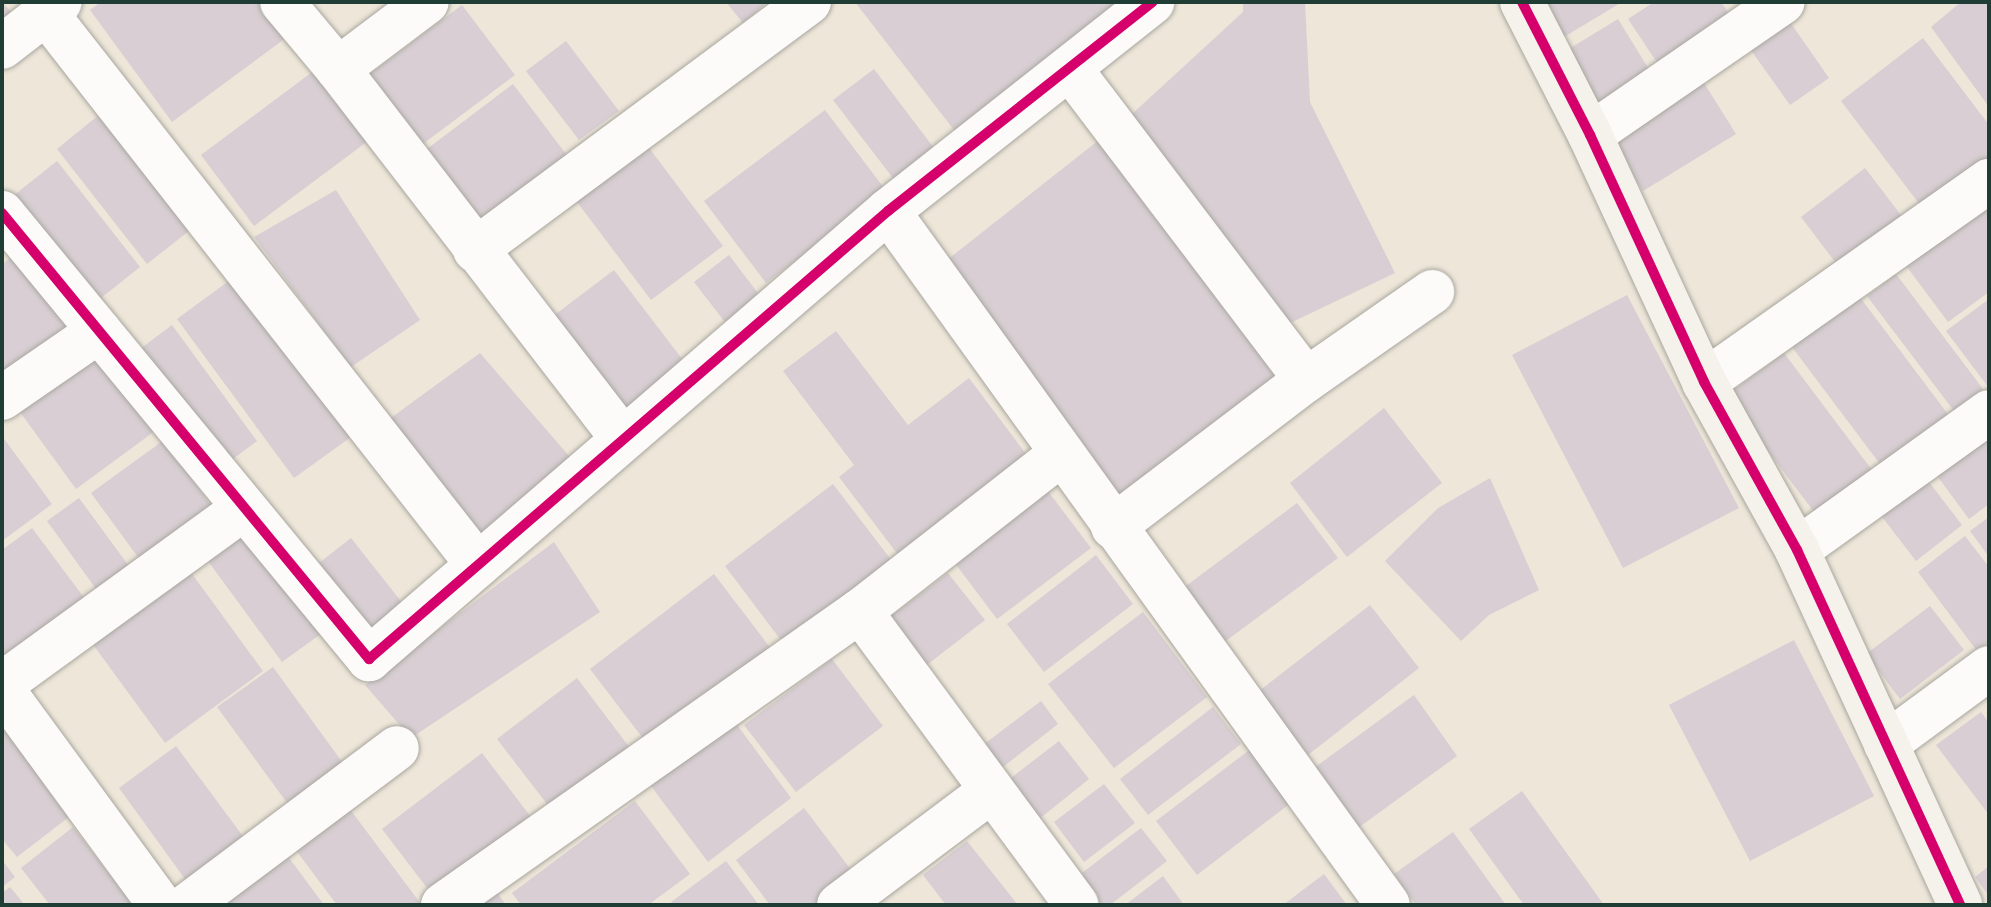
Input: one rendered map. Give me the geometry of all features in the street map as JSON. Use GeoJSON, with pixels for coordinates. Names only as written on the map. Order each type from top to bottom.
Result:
{"type":"FeatureCollection","features":[{"type":"Feature","properties":{"kind":"street"},"geometry":{"type":"LineString","coordinates":[[282,2],[338,69],[623,439]]}},
{"type":"Feature","properties":{"kind":"street"},"geometry":{"type":"LineString","coordinates":[[338,69],[427,2]]}},
{"type":"Feature","properties":{"kind":"street"},"geometry":{"type":"LineString","coordinates":[[475,250],[809,2]]}},
{"type":"Feature","properties":{"kind":"street"},"geometry":{"type":"LineString","coordinates":[[2,213],[369,659],[888,211],[1071,70],[1153,2]]}},
{"type":"Feature","properties":{"kind":"street"},"geometry":{"type":"LineString","coordinates":[[1522,2],[1590,135],[1704,382],[1797,550],[1960,905]]}},
{"type":"Feature","properties":{"kind":"street"},"geometry":{"type":"LineString","coordinates":[[1590,135],[1783,2]]}},
{"type":"Feature","properties":{"kind":"street"},"geometry":{"type":"LineString","coordinates":[[2,47],[53,8],[478,565]]}},
{"type":"Feature","properties":{"kind":"street"},"geometry":{"type":"LineString","coordinates":[[1071,70],[1306,380]]}},
{"type":"Feature","properties":{"kind":"street"},"geometry":{"type":"LineString","coordinates":[[1704,382],[1989,181]]}},
{"type":"Feature","properties":{"kind":"street"},"geometry":{"type":"LineString","coordinates":[[888,211],[1388,905]]}},
{"type":"Feature","properties":{"kind":"street"},"geometry":{"type":"LineString","coordinates":[[1113,527],[1306,380],[1432,292]]}},
{"type":"Feature","properties":{"kind":"street"},"geometry":{"type":"LineString","coordinates":[[2,398],[99,331]]}},
{"type":"Feature","properties":{"kind":"street"},"geometry":{"type":"LineString","coordinates":[[1797,550],[1989,412]]}},
{"type":"Feature","properties":{"kind":"street"},"geometry":{"type":"LineString","coordinates":[[443,905],[860,611],[1061,454]]}},
{"type":"Feature","properties":{"kind":"street"},"geometry":{"type":"LineString","coordinates":[[160,905],[2,686],[244,508]]}},
{"type":"Feature","properties":{"kind":"street"},"geometry":{"type":"LineString","coordinates":[[860,611],[1077,905]]}},
{"type":"Feature","properties":{"kind":"street"},"geometry":{"type":"LineString","coordinates":[[1886,744],[1989,668]]}},
{"type":"Feature","properties":{"kind":"street"},"geometry":{"type":"LineString","coordinates":[[188,905],[397,748]]}},
{"type":"Feature","properties":{"kind":"street"},"geometry":{"type":"LineString","coordinates":[[839,905],[992,790]]}},
{"type":"Feature","properties":{"kind":"building"},"geometry":{"type":"Polygon","coordinates":[[[2,2],[17,18],[2,30],[2,2]]]}},
{"type":"Feature","properties":{"kind":"building"},"geometry":{"type":"Polygon","coordinates":[[[101,2],[261,2],[287,37],[172,122],[90,10],[101,2]]]}},
{"type":"Feature","properties":{"kind":"building"},"geometry":{"type":"Polygon","coordinates":[[[726,2],[768,2],[743,23],[726,2]]]}},
{"type":"Feature","properties":{"kind":"building"},"geometry":{"type":"Polygon","coordinates":[[[855,2],[1119,2],[961,139],[855,2]]]}},
{"type":"Feature","properties":{"kind":"building"},"geometry":{"type":"Polygon","coordinates":[[[1243,2],[1305,2],[1310,102],[1395,273],[1286,325],[1131,115],[1243,12],[1243,2]]]}},
{"type":"Feature","properties":{"kind":"building"},"geometry":{"type":"Polygon","coordinates":[[[1536,2],[1622,2],[1559,40],[1536,2]]]}},
{"type":"Feature","properties":{"kind":"building"},"geometry":{"type":"Polygon","coordinates":[[[1654,2],[1721,2],[1736,24],[1664,73],[1628,19],[1654,2]]]}},
{"type":"Feature","properties":{"kind":"building"},"geometry":{"type":"Polygon","coordinates":[[[1961,2],[1989,2],[1989,107],[1931,27],[1961,2]]]}},
{"type":"Feature","properties":{"kind":"building"},"geometry":{"type":"Polygon","coordinates":[[[462,5],[515,75],[420,146],[367,76],[462,5]]]}},
{"type":"Feature","properties":{"kind":"building"},"geometry":{"type":"Polygon","coordinates":[[[1783,12],[1829,78],[1790,105],[1743,39],[1783,12]]]}},
{"type":"Feature","properties":{"kind":"building"},"geometry":{"type":"Polygon","coordinates":[[[1618,19],[1656,81],[1597,116],[1559,55],[1618,19]]]}},
{"type":"Feature","properties":{"kind":"building"},"geometry":{"type":"Polygon","coordinates":[[[1923,38],[1989,125],[1989,173],[1930,218],[1841,101],[1923,38]]]}},
{"type":"Feature","properties":{"kind":"building"},"geometry":{"type":"Polygon","coordinates":[[[566,41],[619,111],[579,140],[526,71],[566,41]]]}},
{"type":"Feature","properties":{"kind":"building"},"geometry":{"type":"Polygon","coordinates":[[[874,69],[937,152],[896,182],[833,100],[874,69]]]}},
{"type":"Feature","properties":{"kind":"building"},"geometry":{"type":"Polygon","coordinates":[[[315,70],[368,141],[254,226],[201,155],[315,70]]]}},
{"type":"Feature","properties":{"kind":"building"},"geometry":{"type":"Polygon","coordinates":[[[1704,83],[1736,134],[1643,191],[1611,140],[1704,83]]]}},
{"type":"Feature","properties":{"kind":"building"},"geometry":{"type":"Polygon","coordinates":[[[513,84],[572,162],[486,226],[427,149],[513,84]]]}},
{"type":"Feature","properties":{"kind":"building"},"geometry":{"type":"Polygon","coordinates":[[[111,105],[203,220],[147,264],[57,149],[111,105]]]}},
{"type":"Feature","properties":{"kind":"building"},"geometry":{"type":"Polygon","coordinates":[[[825,110],[887,192],[766,283],[704,201],[825,110]]]}},
{"type":"Feature","properties":{"kind":"building"},"geometry":{"type":"Polygon","coordinates":[[[1104,136],[1281,377],[1119,504],[942,264],[1104,136]]]}},
{"type":"Feature","properties":{"kind":"building"},"geometry":{"type":"Polygon","coordinates":[[[643,140],[723,246],[651,300],[571,194],[643,140]]]}},
{"type":"Feature","properties":{"kind":"building"},"geometry":{"type":"Polygon","coordinates":[[[57,161],[140,267],[96,302],[13,196],[57,161]]]}},
{"type":"Feature","properties":{"kind":"building"},"geometry":{"type":"Polygon","coordinates":[[[1865,168],[1913,231],[1848,279],[1801,217],[1865,168]]]}},
{"type":"Feature","properties":{"kind":"building"},"geometry":{"type":"Polygon","coordinates":[[[336,190],[420,320],[351,367],[254,237],[336,190]]]}},
{"type":"Feature","properties":{"kind":"building"},"geometry":{"type":"Polygon","coordinates":[[[1982,204],[1989,214],[1989,292],[1948,322],[1904,263],[1982,204]]]}},
{"type":"Feature","properties":{"kind":"building"},"geometry":{"type":"Polygon","coordinates":[[[25,248],[81,326],[2,383],[2,264],[25,248]]]}},
{"type":"Feature","properties":{"kind":"building"},"geometry":{"type":"Polygon","coordinates":[[[729,255],[766,304],[731,330],[694,282],[729,255]]]}},
{"type":"Feature","properties":{"kind":"building"},"geometry":{"type":"Polygon","coordinates":[[[614,270],[689,368],[623,419],[548,320],[614,270]]]}},
{"type":"Feature","properties":{"kind":"building"},"geometry":{"type":"Polygon","coordinates":[[[241,272],[358,432],[294,478],[177,319],[241,272]]]}},
{"type":"Feature","properties":{"kind":"building"},"geometry":{"type":"Polygon","coordinates":[[[1896,274],[1983,389],[1954,411],[1867,296],[1896,274]]]}},
{"type":"Feature","properties":{"kind":"building"},"geometry":{"type":"Polygon","coordinates":[[[1627,295],[1739,508],[1623,568],[1512,355],[1627,295]]]}},
{"type":"Feature","properties":{"kind":"building"},"geometry":{"type":"Polygon","coordinates":[[[1859,296],[1950,417],[1883,468],[1792,347],[1859,296]]]}},
{"type":"Feature","properties":{"kind":"building"},"geometry":{"type":"Polygon","coordinates":[[[1989,299],[1989,388],[1946,331],[1989,299]]]}},
{"type":"Feature","properties":{"kind":"building"},"geometry":{"type":"Polygon","coordinates":[[[172,325],[257,441],[225,465],[140,349],[172,325]]]}},
{"type":"Feature","properties":{"kind":"building"},"geometry":{"type":"Polygon","coordinates":[[[836,331],[908,425],[969,378],[1029,458],[899,556],[839,477],[854,465],[783,371],[836,331]]]}},
{"type":"Feature","properties":{"kind":"building"},"geometry":{"type":"Polygon","coordinates":[[[103,351],[159,428],[76,489],[20,412],[103,351]]]}},
{"type":"Feature","properties":{"kind":"building"},"geometry":{"type":"Polygon","coordinates":[[[480,353],[576,464],[476,537],[388,420],[480,353]]]}},
{"type":"Feature","properties":{"kind":"building"},"geometry":{"type":"Polygon","coordinates":[[[1784,353],[1875,474],[1818,517],[1726,396],[1784,353]]]}},
{"type":"Feature","properties":{"kind":"building"},"geometry":{"type":"Polygon","coordinates":[[[1384,408],[1442,483],[1347,557],[1290,483],[1384,408]]]}},
{"type":"Feature","properties":{"kind":"building"},"geometry":{"type":"Polygon","coordinates":[[[1989,435],[1989,504],[1969,519],[1932,469],[1989,435]]]}},
{"type":"Feature","properties":{"kind":"building"},"geometry":{"type":"Polygon","coordinates":[[[2,436],[52,504],[2,541],[2,436]]]}},
{"type":"Feature","properties":{"kind":"building"},"geometry":{"type":"Polygon","coordinates":[[[164,440],[215,511],[143,564],[91,493],[164,440]]]}},
{"type":"Feature","properties":{"kind":"building"},"geometry":{"type":"Polygon","coordinates":[[[1919,469],[1962,525],[1916,561],[1873,505],[1919,469]]]}},
{"type":"Feature","properties":{"kind":"building"},"geometry":{"type":"Polygon","coordinates":[[[1490,478],[1539,590],[1489,615],[1461,641],[1385,561],[1438,508],[1490,478]]]}},
{"type":"Feature","properties":{"kind":"building"},"geometry":{"type":"Polygon","coordinates":[[[833,484],[892,561],[783,643],[725,566],[833,484]]]}},
{"type":"Feature","properties":{"kind":"building"},"geometry":{"type":"Polygon","coordinates":[[[1044,486],[1091,548],[997,619],[951,558],[1044,486]]]}},
{"type":"Feature","properties":{"kind":"building"},"geometry":{"type":"Polygon","coordinates":[[[79,498],[137,577],[104,600],[47,521],[79,498]]]}},
{"type":"Feature","properties":{"kind":"building"},"geometry":{"type":"Polygon","coordinates":[[[1297,503],[1338,558],[1219,646],[1178,592],[1297,503]]]}},
{"type":"Feature","properties":{"kind":"building"},"geometry":{"type":"Polygon","coordinates":[[[1989,517],[1989,557],[1970,531],[1989,517]]]}},
{"type":"Feature","properties":{"kind":"building"},"geometry":{"type":"Polygon","coordinates":[[[248,526],[325,631],[282,662],[205,557],[248,526]]]}},
{"type":"Feature","properties":{"kind":"building"},"geometry":{"type":"Polygon","coordinates":[[[32,528],[91,607],[10,666],[2,655],[2,550],[32,528]]]}},
{"type":"Feature","properties":{"kind":"building"},"geometry":{"type":"Polygon","coordinates":[[[1965,536],[1989,567],[1989,642],[1977,651],[1918,572],[1965,536]]]}},
{"type":"Feature","properties":{"kind":"building"},"geometry":{"type":"Polygon","coordinates":[[[351,538],[411,614],[379,640],[319,563],[351,538]]]}},
{"type":"Feature","properties":{"kind":"building"},"geometry":{"type":"Polygon","coordinates":[[[554,542],[600,612],[411,738],[365,685],[554,542]]]}},
{"type":"Feature","properties":{"kind":"building"},"geometry":{"type":"Polygon","coordinates":[[[1096,555],[1133,604],[1044,672],[1007,624],[1096,555]]]}},
{"type":"Feature","properties":{"kind":"building"},"geometry":{"type":"Polygon","coordinates":[[[187,567],[263,671],[165,743],[89,639],[187,567]]]}},
{"type":"Feature","properties":{"kind":"building"},"geometry":{"type":"Polygon","coordinates":[[[948,573],[985,620],[919,671],[882,623],[948,573]]]}},
{"type":"Feature","properties":{"kind":"building"},"geometry":{"type":"Polygon","coordinates":[[[714,574],[772,650],[648,745],[590,669],[714,574]]]}},
{"type":"Feature","properties":{"kind":"building"},"geometry":{"type":"Polygon","coordinates":[[[1370,605],[1419,668],[1308,755],[1259,691],[1370,605]]]}},
{"type":"Feature","properties":{"kind":"building"},"geometry":{"type":"Polygon","coordinates":[[[1930,606],[1964,650],[1900,699],[1866,654],[1930,606]]]}},
{"type":"Feature","properties":{"kind":"building"},"geometry":{"type":"Polygon","coordinates":[[[1143,612],[1207,697],[1114,768],[1048,684],[1143,612]]]}},
{"type":"Feature","properties":{"kind":"building"},"geometry":{"type":"Polygon","coordinates":[[[1794,640],[1874,796],[1750,861],[1669,705],[1794,640]]]}},
{"type":"Feature","properties":{"kind":"building"},"geometry":{"type":"Polygon","coordinates":[[[832,659],[883,726],[796,792],[744,725],[832,659]]]}},
{"type":"Feature","properties":{"kind":"building"},"geometry":{"type":"Polygon","coordinates":[[[273,667],[348,770],[293,811],[217,707],[273,667]]]}},
{"type":"Feature","properties":{"kind":"building"},"geometry":{"type":"Polygon","coordinates":[[[577,678],[636,756],[557,817],[497,739],[577,678]]]}},
{"type":"Feature","properties":{"kind":"building"},"geometry":{"type":"Polygon","coordinates":[[[1414,695],[1457,756],[1358,828],[1314,768],[1414,695]]]}},
{"type":"Feature","properties":{"kind":"building"},"geometry":{"type":"Polygon","coordinates":[[[1041,701],[1058,724],[989,778],[971,754],[1041,701]]]}},
{"type":"Feature","properties":{"kind":"building"},"geometry":{"type":"Polygon","coordinates":[[[1213,707],[1241,744],[1148,815],[1120,779],[1213,707]]]}},
{"type":"Feature","properties":{"kind":"building"},"geometry":{"type":"Polygon","coordinates":[[[1981,712],[1989,723],[1989,815],[1936,745],[1981,712]]]}},
{"type":"Feature","properties":{"kind":"building"},"geometry":{"type":"Polygon","coordinates":[[[732,718],[791,798],[708,862],[648,782],[732,718]]]}},
{"type":"Feature","properties":{"kind":"building"},"geometry":{"type":"Polygon","coordinates":[[[2,722],[78,810],[17,857],[2,839],[2,722]]]}},
{"type":"Feature","properties":{"kind":"building"},"geometry":{"type":"Polygon","coordinates":[[[1059,741],[1089,779],[1034,823],[1003,784],[1059,741]]]}},
{"type":"Feature","properties":{"kind":"building"},"geometry":{"type":"Polygon","coordinates":[[[176,746],[251,847],[193,890],[119,788],[176,746]]]}},
{"type":"Feature","properties":{"kind":"building"},"geometry":{"type":"Polygon","coordinates":[[[1252,748],[1292,802],[1197,875],[1156,821],[1252,748]]]}},
{"type":"Feature","properties":{"kind":"building"},"geometry":{"type":"Polygon","coordinates":[[[482,753],[534,821],[434,897],[382,829],[482,753]]]}},
{"type":"Feature","properties":{"kind":"building"},"geometry":{"type":"Polygon","coordinates":[[[1104,784],[1135,823],[1084,862],[1054,822],[1104,784]]]}},
{"type":"Feature","properties":{"kind":"building"},"geometry":{"type":"Polygon","coordinates":[[[1522,791],[1604,905],[1524,905],[1469,829],[1522,791]]]}},
{"type":"Feature","properties":{"kind":"building"},"geometry":{"type":"Polygon","coordinates":[[[635,801],[690,874],[648,905],[521,905],[512,893],[635,801]]]}},
{"type":"Feature","properties":{"kind":"building"},"geometry":{"type":"Polygon","coordinates":[[[349,808],[421,904],[337,905],[295,849],[349,808]]]}},
{"type":"Feature","properties":{"kind":"building"},"geometry":{"type":"Polygon","coordinates":[[[804,808],[861,883],[832,905],[770,905],[736,860],[804,808]]]}},
{"type":"Feature","properties":{"kind":"building"},"geometry":{"type":"Polygon","coordinates":[[[73,827],[133,905],[50,905],[21,868],[73,827]]]}},
{"type":"Feature","properties":{"kind":"building"},"geometry":{"type":"Polygon","coordinates":[[[1141,828],[1167,861],[1110,905],[1087,905],[1070,882],[1141,828]]]}},
{"type":"Feature","properties":{"kind":"building"},"geometry":{"type":"Polygon","coordinates":[[[1453,832],[1506,905],[1416,905],[1394,874],[1453,832]]]}},
{"type":"Feature","properties":{"kind":"building"},"geometry":{"type":"Polygon","coordinates":[[[967,841],[1018,905],[946,905],[923,875],[967,841]]]}},
{"type":"Feature","properties":{"kind":"building"},"geometry":{"type":"Polygon","coordinates":[[[284,851],[324,905],[213,905],[284,851]]]}},
{"type":"Feature","properties":{"kind":"building"},"geometry":{"type":"Polygon","coordinates":[[[2,860],[15,877],[2,887],[2,860]]]}},
{"type":"Feature","properties":{"kind":"building"},"geometry":{"type":"Polygon","coordinates":[[[726,861],[759,905],[674,905],[671,902],[726,861]]]}},
{"type":"Feature","properties":{"kind":"building"},"geometry":{"type":"Polygon","coordinates":[[[1989,866],[1989,896],[1975,877],[1989,866]]]}},
{"type":"Feature","properties":{"kind":"building"},"geometry":{"type":"Polygon","coordinates":[[[1324,874],[1347,905],[1283,905],[1324,874]]]}},
{"type":"Feature","properties":{"kind":"building"},"geometry":{"type":"Polygon","coordinates":[[[1163,876],[1184,905],[1125,905],[1163,876]]]}},
{"type":"Feature","properties":{"kind":"building"},"geometry":{"type":"Polygon","coordinates":[[[489,882],[506,905],[458,905],[489,882]]]}},
{"type":"Feature","properties":{"kind":"building"},"geometry":{"type":"Polygon","coordinates":[[[10,887],[25,905],[2,905],[2,893],[10,887]]]}},
{"type":"Feature","properties":{"kind":"cycle path"},"geometry":{"type":"LineString","coordinates":[[2,213],[369,659],[888,211],[1153,2]]}},
{"type":"Feature","properties":{"kind":"cycle path"},"geometry":{"type":"LineString","coordinates":[[1522,2],[1590,135],[1704,382],[1797,550],[1960,905]]}}]}
